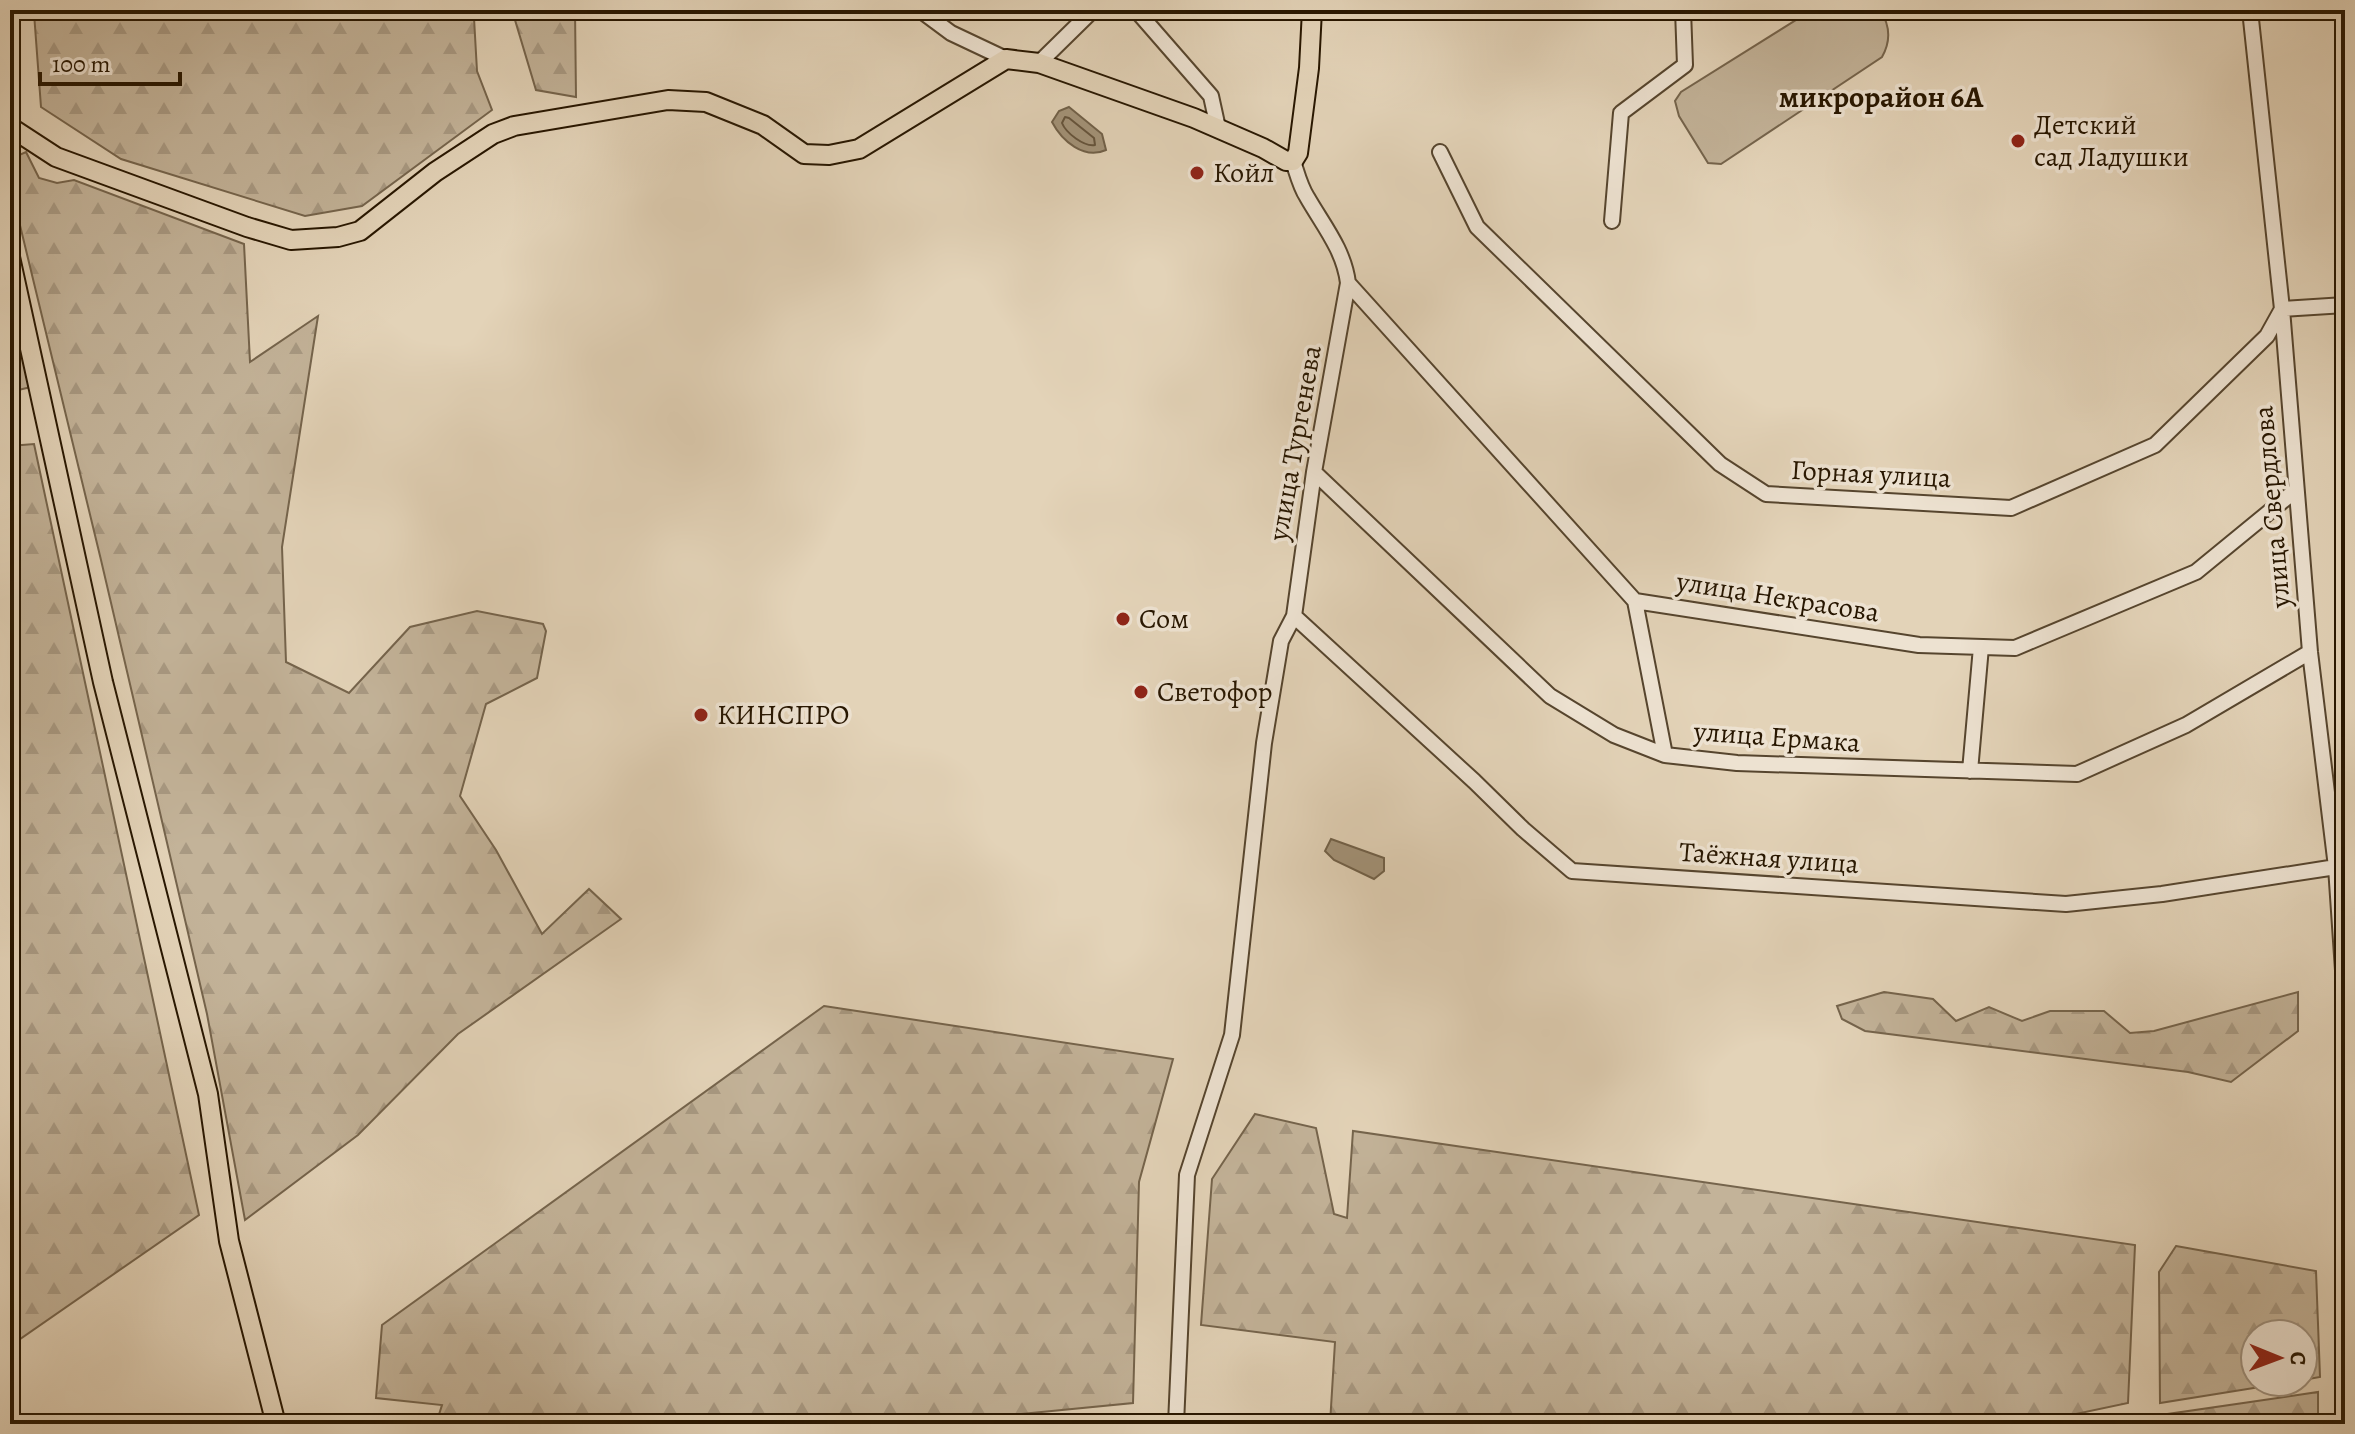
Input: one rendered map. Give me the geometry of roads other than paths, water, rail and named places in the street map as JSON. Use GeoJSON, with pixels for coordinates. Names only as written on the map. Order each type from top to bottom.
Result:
{"type":"FeatureCollection","features":[{"type":"Feature","properties":{"kind":"main road"},"geometry":{"type":"LineString","coordinates":[[10,127],[56,157],[291,240],[338,237],[360,231],[435,172],[493,134],[514,126],[668,100],[706,102],[763,125],[804,154],[829,155],[859,149],[1006,59],[1039,63],[1218,128],[1286,161],[1293,161],[1298,153],[1309,68],[1312,10]]}},
{"type":"Feature","properties":{"kind":"main road"},"geometry":{"type":"LineString","coordinates":[[10,257],[103,682],[208,1094],[229,1241],[276,1424]]}},
{"type":"Feature","properties":{"kind":"street"},"geometry":{"type":"LineString","coordinates":[[920,10],[951,33],[1006,59]]}},
{"type":"Feature","properties":{"kind":"street"},"geometry":{"type":"LineString","coordinates":[[1039,63],[1093,10]]}},
{"type":"Feature","properties":{"kind":"street"},"geometry":{"type":"LineString","coordinates":[[1136,10],[1211,96],[1218,128]]}},
{"type":"Feature","properties":{"kind":"street"},"geometry":{"type":"LineString","coordinates":[[1612,221],[1621,113],[1685,65],[1683,10]]}},
{"type":"Feature","properties":{"kind":"street","name":"улица Свердлова"},"geometry":{"type":"LineString","coordinates":[[2250,10],[2282,309],[2310,652],[2336,867],[2345,1000]]}},
{"type":"Feature","properties":{"kind":"street","name":"Горная улица"},"geometry":{"type":"LineString","coordinates":[[1440,152],[1477,227],[1720,464],[1766,494],[2011,508],[2155,445],[2267,336],[2282,309]]}},
{"type":"Feature","properties":{"kind":"street","name":"улица Тургенева"},"geometry":{"type":"LineString","coordinates":[[1176,1424],[1187,1175],[1232,1035],[1264,743],[1281,641],[1294,616],[1314,472],[1348,283],[1347,269],[1337,246],[1304,193],[1293,161]]}},
{"type":"Feature","properties":{"kind":"street","name":"улица Некрасова"},"geometry":{"type":"LineString","coordinates":[[1348,283],[1635,601],[1919,645],[2015,648],[2196,572],[2296,490]]}},
{"type":"Feature","properties":{"kind":"street"},"geometry":{"type":"LineString","coordinates":[[2282,309],[2345,305]]}},
{"type":"Feature","properties":{"kind":"street","name":"улица Ермака"},"geometry":{"type":"LineString","coordinates":[[1314,472],[1550,696],[1614,735],[1665,755],[1737,763],[2077,774],[2186,725],[2310,652]]}},
{"type":"Feature","properties":{"kind":"street"},"geometry":{"type":"LineString","coordinates":[[1635,601],[1665,755]]}},
{"type":"Feature","properties":{"kind":"street","name":"Таёжная улица"},"geometry":{"type":"LineString","coordinates":[[1294,616],[1572,871],[2066,904],[2162,894],[2336,867]]}},
{"type":"Feature","properties":{"kind":"street"},"geometry":{"type":"LineString","coordinates":[[1970,771],[1981,647]]}},
{"type":"Feature","properties":{"kind":"water"},"geometry":{"type":"Polygon","coordinates":[[[1069,107],[1102,134],[1106,150],[1082,151],[1062,136],[1052,122],[1059,111],[1069,107]]]}},
{"type":"Feature","properties":{"kind":"water"},"geometry":{"type":"Polygon","coordinates":[[[1331,839],[1384,858],[1384,871],[1374,879],[1334,860],[1325,851],[1331,839]]]}},
{"type":"Feature","properties":{"kind":"place","name":"Детский сад Ладушки"},"geometry":{"type":"Point","coordinates":[2018,141]}},
{"type":"Feature","properties":{"kind":"place","name":"Койл"},"geometry":{"type":"Point","coordinates":[1197,173]}},
{"type":"Feature","properties":{"kind":"place","name":"Сом"},"geometry":{"type":"Point","coordinates":[1123,619]}},
{"type":"Feature","properties":{"kind":"place","name":"Светофор"},"geometry":{"type":"Point","coordinates":[1141,692]}},
{"type":"Feature","properties":{"kind":"place","name":"КИНСПРО"},"geometry":{"type":"Point","coordinates":[701,715]}},
{"type":"Feature","properties":{"kind":"district","name":"микрорайон 6А"},"geometry":{"type":"Point","coordinates":[1881,97]}}]}
